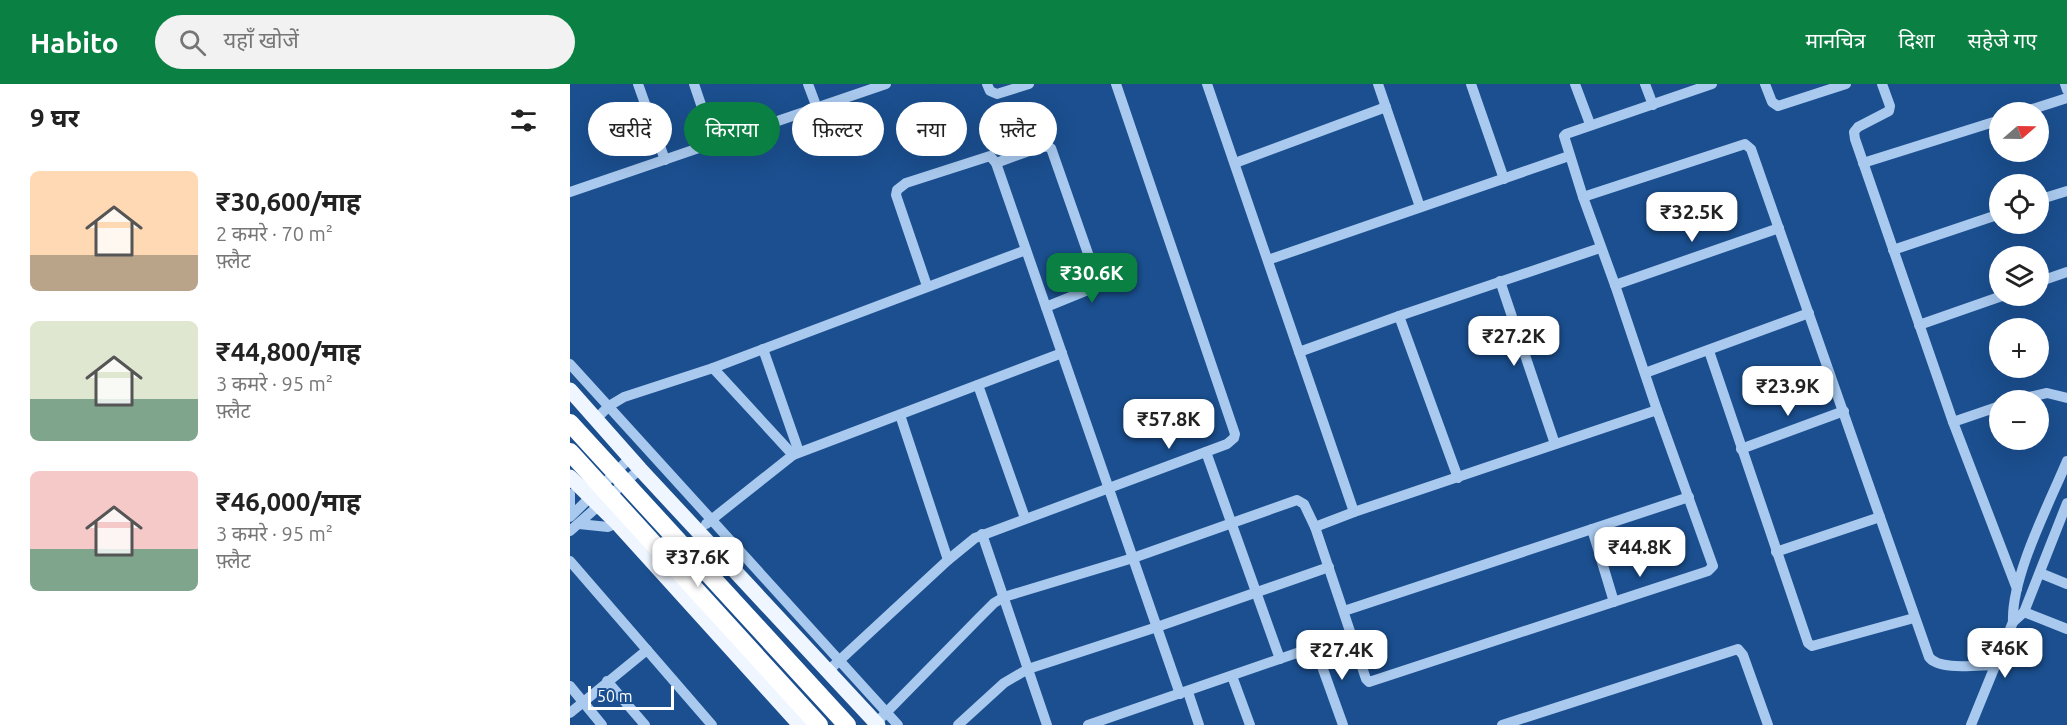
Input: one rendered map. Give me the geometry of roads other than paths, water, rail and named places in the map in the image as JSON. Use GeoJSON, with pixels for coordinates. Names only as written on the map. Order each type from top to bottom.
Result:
{"type":"FeatureCollection","features":[{"type":"Feature","properties":{"kind":"highway"},"geometry":{"type":"LineString","coordinates":[[570,423],[847,725]]}},
{"type":"Feature","properties":{"kind":"highway"},"geometry":{"type":"LineString","coordinates":[[570,452],[819,725]]}},
{"type":"Feature","properties":{"kind":"main road"},"geometry":{"type":"LineString","coordinates":[[570,390],[699,532],[834,665],[877,724]]}},
{"type":"Feature","properties":{"kind":"main road"},"geometry":{"type":"LineString","coordinates":[[570,477],[617,523],[800,725]]}},
{"type":"Feature","properties":{"kind":"street"},"geometry":{"type":"LineString","coordinates":[[638,84],[665,160]]}},
{"type":"Feature","properties":{"kind":"street"},"geometry":{"type":"LineString","coordinates":[[694,84],[700,102]]}},
{"type":"Feature","properties":{"kind":"street"},"geometry":{"type":"LineString","coordinates":[[808,84],[815,102]]}},
{"type":"Feature","properties":{"kind":"street"},"geometry":{"type":"LineString","coordinates":[[834,102],[886,84]]}},
{"type":"Feature","properties":{"kind":"street"},"geometry":{"type":"LineString","coordinates":[[987,84],[990,91],[997,94],[1029,84]]}},
{"type":"Feature","properties":{"kind":"street"},"geometry":{"type":"LineString","coordinates":[[834,665],[948,560],[982,534],[1206,452],[1231,442],[1234,438],[1235,434],[1116,84]]}},
{"type":"Feature","properties":{"kind":"street"},"geometry":{"type":"LineString","coordinates":[[1207,84],[1354,512]]}},
{"type":"Feature","properties":{"kind":"street"},"geometry":{"type":"LineString","coordinates":[[1378,84],[1420,207]]}},
{"type":"Feature","properties":{"kind":"street"},"geometry":{"type":"LineString","coordinates":[[1471,84],[1504,179]]}},
{"type":"Feature","properties":{"kind":"street"},"geometry":{"type":"LineString","coordinates":[[1575,84],[1590,124]]}},
{"type":"Feature","properties":{"kind":"street"},"geometry":{"type":"LineString","coordinates":[[1645,84],[1653,105]]}},
{"type":"Feature","properties":{"kind":"street"},"geometry":{"type":"LineString","coordinates":[[877,724],[886,711],[994,603],[1004,597],[1133,558],[1297,500],[1304,504],[1315,527],[1366,679],[1369,682],[1712,568],[1713,562],[1600,248],[1564,136],[1571,130],[1712,84]]}},
{"type":"Feature","properties":{"kind":"street"},"geometry":{"type":"LineString","coordinates":[[1765,84],[1772,102],[1778,106],[1846,84]]}},
{"type":"Feature","properties":{"kind":"street"},"geometry":{"type":"LineString","coordinates":[[1882,84],[1890,106],[1889,111],[1854,132],[1953,422],[2017,589]]}},
{"type":"Feature","properties":{"kind":"street"},"geometry":{"type":"LineString","coordinates":[[2065,84],[2067,90]]}},
{"type":"Feature","properties":{"kind":"street"},"geometry":{"type":"LineString","coordinates":[[2049,104],[2067,98]]}},
{"type":"Feature","properties":{"kind":"street"},"geometry":{"type":"LineString","coordinates":[[1234,163],[1386,107]]}},
{"type":"Feature","properties":{"kind":"street"},"geometry":{"type":"LineString","coordinates":[[1863,163],[1989,123]]}},
{"type":"Feature","properties":{"kind":"street"},"geometry":{"type":"LineString","coordinates":[[1583,197],[1745,144],[1751,149],[1929,657],[1932,662],[1949,666],[1995,665]]}},
{"type":"Feature","properties":{"kind":"street"},"geometry":{"type":"LineString","coordinates":[[996,163],[1043,146],[1051,148],[1099,285]]}},
{"type":"Feature","properties":{"kind":"street"},"geometry":{"type":"LineString","coordinates":[[570,192],[684,153]]}},
{"type":"Feature","properties":{"kind":"street"},"geometry":{"type":"LineString","coordinates":[[927,286],[897,190],[906,183],[988,156],[993,158],[1157,627],[1199,725]]}},
{"type":"Feature","properties":{"kind":"street"},"geometry":{"type":"LineString","coordinates":[[1268,260],[1569,156]]}},
{"type":"Feature","properties":{"kind":"street"},"geometry":{"type":"LineString","coordinates":[[2049,197],[2067,191]]}},
{"type":"Feature","properties":{"kind":"street"},"geometry":{"type":"LineString","coordinates":[[1893,250],[1989,218]]}},
{"type":"Feature","properties":{"kind":"street"},"geometry":{"type":"LineString","coordinates":[[1615,285],[1779,228]]}},
{"type":"Feature","properties":{"kind":"street"},"geometry":{"type":"LineString","coordinates":[[1299,352],[1600,248]]}},
{"type":"Feature","properties":{"kind":"street"},"geometry":{"type":"LineString","coordinates":[[596,419],[609,406],[624,397],[713,368],[1026,250]]}},
{"type":"Feature","properties":{"kind":"street"},"geometry":{"type":"LineString","coordinates":[[2049,278],[2067,272]]}},
{"type":"Feature","properties":{"kind":"street"},"geometry":{"type":"LineString","coordinates":[[1046,307],[1127,274]]}},
{"type":"Feature","properties":{"kind":"street"},"geometry":{"type":"LineString","coordinates":[[1500,281],[1556,444]]}},
{"type":"Feature","properties":{"kind":"street"},"geometry":{"type":"LineString","coordinates":[[1919,325],[1989,301]]}},
{"type":"Feature","properties":{"kind":"street"},"geometry":{"type":"LineString","coordinates":[[1646,373],[1809,313]]}},
{"type":"Feature","properties":{"kind":"street"},"geometry":{"type":"LineString","coordinates":[[1399,316],[1458,478]]}},
{"type":"Feature","properties":{"kind":"street"},"geometry":{"type":"LineString","coordinates":[[763,349],[796,453]]}},
{"type":"Feature","properties":{"kind":"street"},"geometry":{"type":"LineString","coordinates":[[1708,351],[1810,645],[1914,618]]}},
{"type":"Feature","properties":{"kind":"street"},"geometry":{"type":"LineString","coordinates":[[699,532],[710,520],[796,453],[1062,353]]}},
{"type":"Feature","properties":{"kind":"street"},"geometry":{"type":"LineString","coordinates":[[570,364],[710,520],[834,665],[886,711],[897,725]]}},
{"type":"Feature","properties":{"kind":"street"},"geometry":{"type":"LineString","coordinates":[[713,368],[796,453]]}},
{"type":"Feature","properties":{"kind":"street"},"geometry":{"type":"LineString","coordinates":[[978,385],[1025,518]]}},
{"type":"Feature","properties":{"kind":"street"},"geometry":{"type":"LineString","coordinates":[[2049,394],[2067,398]]}},
{"type":"Feature","properties":{"kind":"street"},"geometry":{"type":"LineString","coordinates":[[1315,527],[1657,410]]}},
{"type":"Feature","properties":{"kind":"street"},"geometry":{"type":"LineString","coordinates":[[1953,422],[1989,410]]}},
{"type":"Feature","properties":{"kind":"street"},"geometry":{"type":"LineString","coordinates":[[1741,449],[1844,411]]}},
{"type":"Feature","properties":{"kind":"street"},"geometry":{"type":"LineString","coordinates":[[900,415],[948,560]]}},
{"type":"Feature","properties":{"kind":"street"},"geometry":{"type":"LineString","coordinates":[[1206,452],[1280,659]]}},
{"type":"Feature","properties":{"kind":"street"},"geometry":{"type":"LineString","coordinates":[[2013,622],[2012,605],[2027,558],[2067,461]]}},
{"type":"Feature","properties":{"kind":"street"},"geometry":{"type":"LineString","coordinates":[[572,521],[635,463]]}},
{"type":"Feature","properties":{"kind":"street"},"geometry":{"type":"LineString","coordinates":[[570,494],[572,521]]}},
{"type":"Feature","properties":{"kind":"street"},"geometry":{"type":"LineString","coordinates":[[1344,612],[1689,497]]}},
{"type":"Feature","properties":{"kind":"street"},"geometry":{"type":"LineString","coordinates":[[1971,725],[2013,622],[2024,612],[2067,502]]}},
{"type":"Feature","properties":{"kind":"street"},"geometry":{"type":"LineString","coordinates":[[1776,552],[1880,517]]}},
{"type":"Feature","properties":{"kind":"street"},"geometry":{"type":"LineString","coordinates":[[572,521],[608,527],[617,523]]}},
{"type":"Feature","properties":{"kind":"street"},"geometry":{"type":"LineString","coordinates":[[1592,529],[1614,602]]}},
{"type":"Feature","properties":{"kind":"street"},"geometry":{"type":"LineString","coordinates":[[982,534],[1046,725]]}},
{"type":"Feature","properties":{"kind":"street"},"geometry":{"type":"LineString","coordinates":[[570,561],[712,725]]}},
{"type":"Feature","properties":{"kind":"street"},"geometry":{"type":"LineString","coordinates":[[958,725],[1004,682],[1028,669],[1329,567]]}},
{"type":"Feature","properties":{"kind":"street"},"geometry":{"type":"LineString","coordinates":[[2040,573],[2067,584]]}},
{"type":"Feature","properties":{"kind":"street"},"geometry":{"type":"LineString","coordinates":[[2024,612],[2067,628]]}},
{"type":"Feature","properties":{"kind":"street"},"geometry":{"type":"LineString","coordinates":[[1088,725],[1352,634]]}},
{"type":"Feature","properties":{"kind":"street"},"geometry":{"type":"LineString","coordinates":[[1315,647],[1342,725]]}},
{"type":"Feature","properties":{"kind":"street"},"geometry":{"type":"LineString","coordinates":[[1502,725],[1526,721],[1738,649],[1743,655],[1768,725]]}},
{"type":"Feature","properties":{"kind":"street"},"geometry":{"type":"LineString","coordinates":[[570,712],[647,650]]}},
{"type":"Feature","properties":{"kind":"street"},"geometry":{"type":"LineString","coordinates":[[1232,676],[1250,725]]}},
{"type":"Feature","properties":{"kind":"street"},"geometry":{"type":"LineString","coordinates":[[607,681],[645,725]]}},
{"type":"Feature","properties":{"kind":"street"},"geometry":{"type":"LineString","coordinates":[[570,686],[602,725]]}}]}
